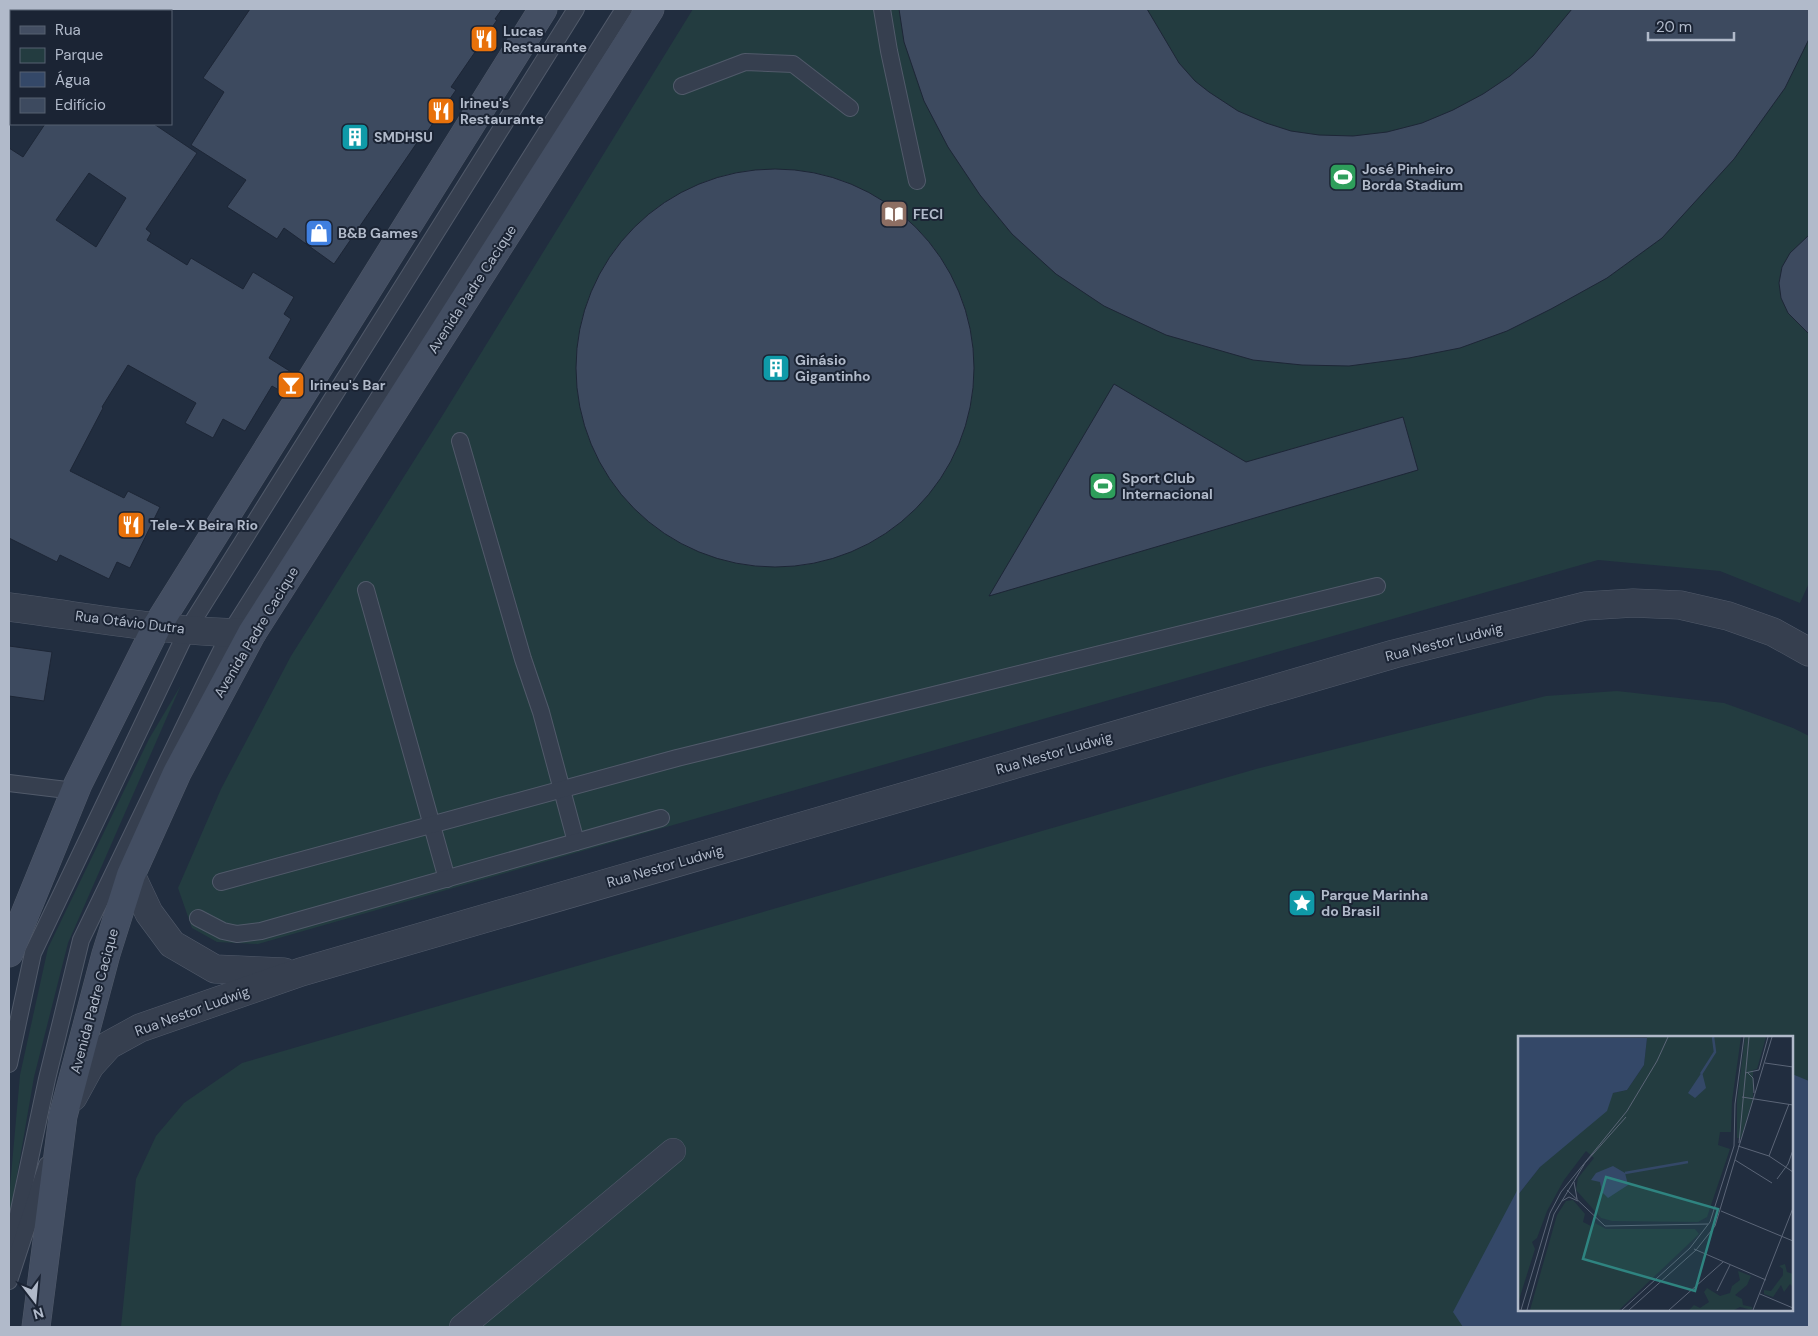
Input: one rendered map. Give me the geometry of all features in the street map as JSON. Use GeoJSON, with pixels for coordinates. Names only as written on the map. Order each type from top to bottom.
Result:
{"type":"FeatureCollection","features":[{"type":"Feature","properties":{"kind":"main road"},"geometry":{"type":"LineString","coordinates":[[9,953],[75,791],[157,626],[543,9]]}},
{"type":"Feature","properties":{"kind":"main road","name":"Avenida Padre Cacique"},"geometry":{"type":"LineString","coordinates":[[36,1327],[63,1116],[106,954],[131,875],[241,633],[650,9]]}},
{"type":"Feature","properties":{"kind":"street","name":"Rua Nestor Ludwig"},"geometry":{"type":"LineString","coordinates":[[63,1116],[90,1066],[109,1045],[140,1028],[301,972],[1394,654],[1585,606],[1633,603],[1680,605],[1728,616],[1772,632],[1809,652]]}},
{"type":"Feature","properties":{"kind":"street","name":"Rua Otávio Dutra"},"geometry":{"type":"LineString","coordinates":[[9,607],[157,626],[241,633]]}},
{"type":"Feature","properties":{"kind":"street","name":"Rua Nestor Ludwig"},"geometry":{"type":"LineString","coordinates":[[131,875],[149,913],[172,944],[216,969],[301,972]]}},
{"type":"Feature","properties":{"kind":"street"},"geometry":{"type":"LineString","coordinates":[[462,1327],[673,1151]]}},
{"type":"Feature","properties":{"kind":"lane"},"geometry":{"type":"LineString","coordinates":[[9,1064],[34,953],[188,629],[576,9]]}},
{"type":"Feature","properties":{"kind":"lane"},"geometry":{"type":"LineString","coordinates":[[9,1257],[47,1078],[81,940],[241,633],[624,9]]}},
{"type":"Feature","properties":{"kind":"lane"},"geometry":{"type":"LineString","coordinates":[[882,9],[889,51],[917,181]]}},
{"type":"Feature","properties":{"kind":"lane"},"geometry":{"type":"LineString","coordinates":[[682,86],[745,62],[793,64],[850,108]]}},
{"type":"Feature","properties":{"kind":"lane"},"geometry":{"type":"LineString","coordinates":[[460,441],[523,659],[541,712],[576,842]]}},
{"type":"Feature","properties":{"kind":"lane"},"geometry":{"type":"LineString","coordinates":[[221,882],[687,756],[1377,586]]}},
{"type":"Feature","properties":{"kind":"lane"},"geometry":{"type":"LineString","coordinates":[[366,590],[447,878]]}},
{"type":"Feature","properties":{"kind":"lane"},"geometry":{"type":"LineString","coordinates":[[9,783],[75,791]]}},
{"type":"Feature","properties":{"kind":"lane"},"geometry":{"type":"LineString","coordinates":[[198,918],[223,931],[236,934],[261,931],[660,818]]}},
{"type":"Feature","properties":{"kind":"lane"},"geometry":{"type":"LineString","coordinates":[[9,1282],[63,1116]]}},
{"type":"Feature","properties":{"kind":"green space","name":"Sport Club Internacional"},"geometry":{"type":"Polygon","coordinates":[[[693,9],[1809,9],[1809,583],[1800,603],[1720,571],[1598,560],[258,944],[217,942],[192,928],[178,888],[221,789],[291,656],[444,413],[693,9]]]}},
{"type":"Feature","properties":{"kind":"green space"},"geometry":{"type":"Polygon","coordinates":[[[181,685],[68,943],[34,1077],[9,1222],[9,1198],[20,1075],[48,948],[149,739],[181,685]]]}},
{"type":"Feature","properties":{"kind":"green space","name":"Parque Marinha do Brasil"},"geometry":{"type":"Polygon","coordinates":[[[1617,691],[1724,703],[1793,728],[1809,736],[1809,1327],[121,1327],[136,1179],[156,1136],[184,1103],[242,1063],[1256,769],[1546,696],[1617,691]]]}},
{"type":"Feature","properties":{"kind":"water"},"geometry":{"type":"Polygon","coordinates":[[[1793,1074],[1809,1081],[1809,1327],[1463,1327],[1453,1312],[1518,1189],[1518,1311],[1793,1311],[1793,1074]]]}},
{"type":"Feature","properties":{"kind":"building"},"geometry":{"type":"Polygon","coordinates":[[[250,9],[502,9],[495,19],[497,20],[451,87],[456,90],[427,132],[425,131],[334,264],[284,228],[277,239],[227,207],[246,180],[191,145],[224,92],[203,78],[250,9]]]}},
{"type":"Feature","properties":{"kind":"building","name":"José Pinheiro Borda Stadium"},"geometry":{"type":"Polygon","coordinates":[[[899,9],[1147,9],[1179,63],[1195,81],[1209,92],[1238,111],[1266,123],[1291,131],[1319,135],[1353,136],[1387,132],[1422,123],[1453,110],[1483,94],[1510,76],[1533,56],[1572,9],[1809,9],[1809,39],[1785,88],[1734,159],[1662,238],[1607,278],[1507,331],[1460,348],[1409,358],[1349,366],[1302,365],[1253,360],[1166,335],[1104,306],[1056,274],[1012,234],[980,195],[948,147],[924,101],[904,42],[899,9]]]}},
{"type":"Feature","properties":{"kind":"building"},"geometry":{"type":"Polygon","coordinates":[[[44,125],[155,125],[197,153],[146,229],[151,233],[147,240],[187,265],[191,258],[243,289],[253,272],[294,297],[284,314],[291,319],[269,358],[296,375],[284,393],[272,386],[245,431],[223,419],[213,438],[185,423],[196,403],[128,365],[102,407],[70,471],[124,498],[128,491],[160,507],[130,568],[117,562],[109,579],[60,555],[57,562],[9,538],[9,148],[23,157],[44,125]],[[89,173],[56,220],[96,247],[126,198],[89,173]]]}},
{"type":"Feature","properties":{"kind":"building","name":"Ginásio Gigantinho"},"geometry":{"type":"Polygon","coordinates":[[[775,169],[814,173],[833,177],[851,184],[886,202],[916,227],[941,257],[959,292],[966,310],[970,329],[974,368],[970,407],[966,426],[959,444],[941,479],[916,509],[886,534],[851,552],[833,559],[814,563],[775,567],[736,563],[717,559],[699,552],[664,534],[634,509],[609,479],[591,444],[584,426],[580,407],[576,368],[580,329],[584,310],[591,292],[609,257],[634,227],[664,202],[699,184],[717,177],[736,173],[775,169]]]}},
{"type":"Feature","properties":{"kind":"building"},"geometry":{"type":"Polygon","coordinates":[[[1809,235],[1809,334],[1788,313],[1781,298],[1779,283],[1782,267],[1790,253],[1809,235]]]}},
{"type":"Feature","properties":{"kind":"building"},"geometry":{"type":"Polygon","coordinates":[[[1114,384],[1246,462],[1403,417],[1418,470],[989,596],[1114,384]]]}},
{"type":"Feature","properties":{"kind":"building"},"geometry":{"type":"Polygon","coordinates":[[[9,646],[52,652],[44,701],[9,696],[9,646]]]}},
{"type":"Feature","properties":{"kind":"place","name":"Lucas Restaurante"},"geometry":{"type":"Point","coordinates":[484,39]}},
{"type":"Feature","properties":{"kind":"place","name":"Irineu's Restaurante"},"geometry":{"type":"Point","coordinates":[441,111]}},
{"type":"Feature","properties":{"kind":"place","name":"SMDHSU"},"geometry":{"type":"Point","coordinates":[355,137]}},
{"type":"Feature","properties":{"kind":"place","name":"José Pinheiro Borda Stadium"},"geometry":{"type":"Point","coordinates":[1343,177]}},
{"type":"Feature","properties":{"kind":"place","name":"FECI"},"geometry":{"type":"Point","coordinates":[894,214]}},
{"type":"Feature","properties":{"kind":"place","name":"B&B Games"},"geometry":{"type":"Point","coordinates":[319,233]}},
{"type":"Feature","properties":{"kind":"place","name":"Ginásio Gigantinho"},"geometry":{"type":"Point","coordinates":[776,368]}},
{"type":"Feature","properties":{"kind":"place","name":"Irineu's Bar"},"geometry":{"type":"Point","coordinates":[291,385]}},
{"type":"Feature","properties":{"kind":"place","name":"Sport Club Internacional"},"geometry":{"type":"Point","coordinates":[1103,486]}},
{"type":"Feature","properties":{"kind":"place","name":"Tele-X Beira Rio"},"geometry":{"type":"Point","coordinates":[131,525]}},
{"type":"Feature","properties":{"kind":"place","name":"Parque Marinha do Brasil"},"geometry":{"type":"Point","coordinates":[1302,903]}}]}
